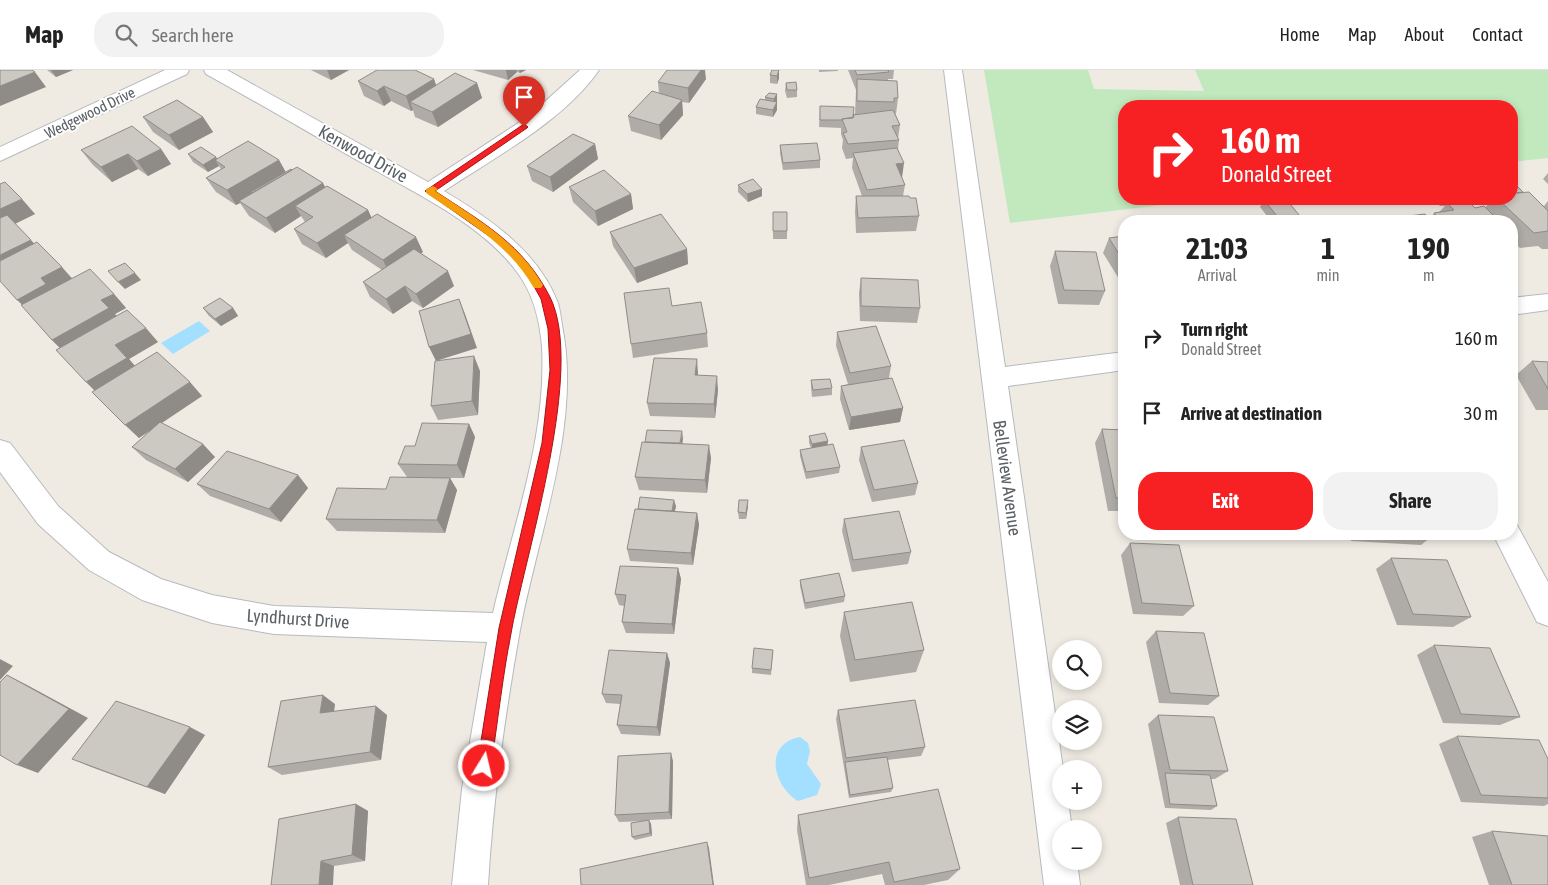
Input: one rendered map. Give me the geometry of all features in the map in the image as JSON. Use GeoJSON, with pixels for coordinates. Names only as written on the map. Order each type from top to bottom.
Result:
{"type":"FeatureCollection","features":[{"type":"Feature","properties":{"kind":"street","name":"Wedgewood Drive"},"geometry":{"type":"LineString","coordinates":[[0,155],[180,70]]}},
{"type":"Feature","properties":{"kind":"street","name":"Kenwood Drive"},"geometry":{"type":"LineString","coordinates":[[213,70],[429,191],[502,241],[529,270],[546,299],[553,329],[555,370],[547,443],[505,628],[472,845],[470,885]]}},
{"type":"Feature","properties":{"kind":"street"},"geometry":{"type":"LineString","coordinates":[[429,191],[540,116],[573,90],[590,70]]}},
{"type":"Feature","properties":{"kind":"street","name":"Belleview Avenue"},"geometry":{"type":"LineString","coordinates":[[953,70],[1062,885]]}},
{"type":"Feature","properties":{"kind":"street"},"geometry":{"type":"LineString","coordinates":[[1518,306],[1548,302]]}},
{"type":"Feature","properties":{"kind":"street"},"geometry":{"type":"LineString","coordinates":[[994,378],[1118,362]]}},
{"type":"Feature","properties":{"kind":"street","name":"Lyndhurst Drive"},"geometry":{"type":"LineString","coordinates":[[0,451],[48,515],[99,561],[153,590],[212,610],[274,620],[505,628]]}},
{"type":"Feature","properties":{"kind":"street"},"geometry":{"type":"LineString","coordinates":[[1510,540],[1548,612]]}},
{"type":"Feature","properties":{"kind":"green space"},"geometry":{"type":"Polygon","coordinates":[[[984,70],[1088,70],[1094,89],[1204,91],[1195,70],[1548,70],[1548,158],[1518,161],[1518,100],[1118,100],[1118,205],[1162,205],[1010,223],[984,70]]]}},
{"type":"Feature","properties":{"kind":"water"},"geometry":{"type":"Polygon","coordinates":[[[199,321],[210,331],[173,354],[161,343],[199,321]]]}},
{"type":"Feature","properties":{"kind":"water"},"geometry":{"type":"Polygon","coordinates":[[[800,737],[808,743],[810,751],[807,764],[821,784],[817,795],[798,801],[783,786],[776,766],[777,756],[781,748],[788,741],[800,737]]]}},
{"type":"Feature","properties":{"kind":"building"},"geometry":{"type":"Polygon","coordinates":[[[0,70],[32,70],[35,72],[0,86],[0,70]]]}},
{"type":"Feature","properties":{"kind":"building"},"geometry":{"type":"Polygon","coordinates":[[[377,70],[415,70],[434,79],[406,96],[384,86],[377,91],[358,81],[377,70]]]}},
{"type":"Feature","properties":{"kind":"building"},"geometry":{"type":"Polygon","coordinates":[[[667,70],[701,70],[688,88],[658,82],[667,70]]]}},
{"type":"Feature","properties":{"kind":"building"},"geometry":{"type":"Polygon","coordinates":[[[772,70],[779,70],[777,76],[770,75],[772,70]]]}},
{"type":"Feature","properties":{"kind":"building"},"geometry":{"type":"Polygon","coordinates":[[[855,70],[888,70],[889,72],[857,75],[855,70]]]}},
{"type":"Feature","properties":{"kind":"building"},"geometry":{"type":"Polygon","coordinates":[[[455,73],[477,83],[432,112],[410,102],[455,73]]]}},
{"type":"Feature","properties":{"kind":"building"},"geometry":{"type":"Polygon","coordinates":[[[857,79],[897,81],[898,98],[894,98],[894,102],[857,101],[857,79]]]}},
{"type":"Feature","properties":{"kind":"building"},"geometry":{"type":"Polygon","coordinates":[[[796,82],[797,90],[787,90],[786,83],[796,82]]]}},
{"type":"Feature","properties":{"kind":"building"},"geometry":{"type":"Polygon","coordinates":[[[652,91],[682,100],[659,125],[628,116],[652,91]]]}},
{"type":"Feature","properties":{"kind":"building"},"geometry":{"type":"Polygon","coordinates":[[[769,93],[777,94],[774,99],[765,97],[769,93]]]}},
{"type":"Feature","properties":{"kind":"building"},"geometry":{"type":"Polygon","coordinates":[[[760,99],[777,102],[773,110],[756,107],[760,99]]]}},
{"type":"Feature","properties":{"kind":"building"},"geometry":{"type":"Polygon","coordinates":[[[177,100],[203,117],[169,135],[143,117],[177,100]]]}},
{"type":"Feature","properties":{"kind":"building"},"geometry":{"type":"Polygon","coordinates":[[[820,106],[854,107],[853,118],[820,120],[820,106]]]}},
{"type":"Feature","properties":{"kind":"building"},"geometry":{"type":"Polygon","coordinates":[[[893,110],[900,125],[892,126],[899,140],[848,144],[843,133],[847,132],[842,119],[854,117],[853,115],[893,110]]]}},
{"type":"Feature","properties":{"kind":"building"},"geometry":{"type":"Polygon","coordinates":[[[132,126],[161,149],[137,161],[128,154],[101,167],[81,150],[132,126]]]}},
{"type":"Feature","properties":{"kind":"building"},"geometry":{"type":"Polygon","coordinates":[[[573,134],[595,144],[550,177],[527,166],[573,134]]]}},
{"type":"Feature","properties":{"kind":"building"},"geometry":{"type":"Polygon","coordinates":[[[248,141],[279,160],[227,190],[206,178],[225,167],[215,160],[248,141]]]}},
{"type":"Feature","properties":{"kind":"building"},"geometry":{"type":"Polygon","coordinates":[[[817,143],[820,160],[783,163],[780,145],[817,143]]]}},
{"type":"Feature","properties":{"kind":"building"},"geometry":{"type":"Polygon","coordinates":[[[201,147],[216,157],[203,165],[188,154],[201,147]]]}},
{"type":"Feature","properties":{"kind":"building"},"geometry":{"type":"Polygon","coordinates":[[[897,148],[904,163],[896,164],[905,185],[867,190],[853,153],[897,148]]]}},
{"type":"Feature","properties":{"kind":"building"},"geometry":{"type":"Polygon","coordinates":[[[297,167],[323,183],[266,218],[239,201],[297,167]]]}},
{"type":"Feature","properties":{"kind":"building"},"geometry":{"type":"Polygon","coordinates":[[[291,169],[292,170],[251,192],[291,169]]]}},
{"type":"Feature","properties":{"kind":"building"},"geometry":{"type":"Polygon","coordinates":[[[604,170],[631,194],[595,211],[569,187],[604,170]]]}},
{"type":"Feature","properties":{"kind":"building"},"geometry":{"type":"Polygon","coordinates":[[[753,179],[762,189],[747,194],[738,185],[753,179]]]}},
{"type":"Feature","properties":{"kind":"building"},"geometry":{"type":"Polygon","coordinates":[[[5,182],[22,199],[0,209],[0,184],[5,182]]]}},
{"type":"Feature","properties":{"kind":"building"},"geometry":{"type":"Polygon","coordinates":[[[327,186],[368,210],[317,243],[294,229],[313,217],[295,206],[327,186]]]}},
{"type":"Feature","properties":{"kind":"building"},"geometry":{"type":"Polygon","coordinates":[[[1529,192],[1548,211],[1548,231],[1534,233],[1518,218],[1518,215],[1515,215],[1504,205],[1518,205],[1518,193],[1529,192]]]}},
{"type":"Feature","properties":{"kind":"building"},"geometry":{"type":"Polygon","coordinates":[[[856,196],[909,196],[910,198],[916,198],[919,216],[858,218],[856,196]]]}},
{"type":"Feature","properties":{"kind":"building"},"geometry":{"type":"Polygon","coordinates":[[[1268,205],[1291,205],[1299,215],[1276,215],[1268,205]]]}},
{"type":"Feature","properties":{"kind":"building"},"geometry":{"type":"Polygon","coordinates":[[[1449,205],[1472,205],[1475,208],[1484,206],[1493,215],[1436,215],[1434,213],[1454,210],[1449,205]]]}},
{"type":"Feature","properties":{"kind":"building"},"geometry":{"type":"Polygon","coordinates":[[[773,212],[787,212],[787,231],[773,231],[773,212]]]}},
{"type":"Feature","properties":{"kind":"building"},"geometry":{"type":"Polygon","coordinates":[[[377,214],[416,237],[383,260],[344,235],[377,214]]]}},
{"type":"Feature","properties":{"kind":"building"},"geometry":{"type":"Polygon","coordinates":[[[661,214],[687,249],[634,268],[610,232],[661,214]]]}},
{"type":"Feature","properties":{"kind":"building"},"geometry":{"type":"Polygon","coordinates":[[[7,215],[31,240],[0,255],[0,218],[7,215]]]}},
{"type":"Feature","properties":{"kind":"building"},"geometry":{"type":"Polygon","coordinates":[[[1118,237],[1118,252],[1109,238],[1118,237]]]}},
{"type":"Feature","properties":{"kind":"building"},"geometry":{"type":"Polygon","coordinates":[[[37,242],[62,267],[41,278],[46,284],[17,300],[0,281],[0,261],[37,242]]]}},
{"type":"Feature","properties":{"kind":"building"},"geometry":{"type":"Polygon","coordinates":[[[414,249],[448,271],[416,294],[405,286],[386,299],[363,282],[414,249]]]}},
{"type":"Feature","properties":{"kind":"building"},"geometry":{"type":"Polygon","coordinates":[[[1055,251],[1096,252],[1105,291],[1064,290],[1055,251]]]}},
{"type":"Feature","properties":{"kind":"building"},"geometry":{"type":"Polygon","coordinates":[[[125,263],[135,273],[118,282],[108,271],[125,263]]]}},
{"type":"Feature","properties":{"kind":"building"},"geometry":{"type":"Polygon","coordinates":[[[90,269],[114,294],[101,300],[109,308],[52,340],[21,305],[90,269]]]}},
{"type":"Feature","properties":{"kind":"building"},"geometry":{"type":"Polygon","coordinates":[[[861,278],[918,280],[920,308],[861,306],[861,278]]]}},
{"type":"Feature","properties":{"kind":"building"},"geometry":{"type":"Polygon","coordinates":[[[669,288],[672,306],[701,302],[707,333],[631,344],[624,293],[669,288]]]}},
{"type":"Feature","properties":{"kind":"building"},"geometry":{"type":"Polygon","coordinates":[[[220,298],[233,308],[215,319],[203,308],[220,298]]]}},
{"type":"Feature","properties":{"kind":"building"},"geometry":{"type":"Polygon","coordinates":[[[459,299],[471,334],[429,347],[419,311],[459,299]]]}},
{"type":"Feature","properties":{"kind":"building"},"geometry":{"type":"Polygon","coordinates":[[[127,310],[146,328],[115,345],[127,358],[86,382],[56,350],[127,310]]]}},
{"type":"Feature","properties":{"kind":"building"},"geometry":{"type":"Polygon","coordinates":[[[876,326],[891,366],[850,373],[837,332],[876,326]]]}},
{"type":"Feature","properties":{"kind":"building"},"geometry":{"type":"Polygon","coordinates":[[[157,352],[190,382],[125,425],[92,392],[157,352]]]}},
{"type":"Feature","properties":{"kind":"building"},"geometry":{"type":"Polygon","coordinates":[[[474,356],[472,401],[431,406],[435,361],[474,356]]]}},
{"type":"Feature","properties":{"kind":"building"},"geometry":{"type":"Polygon","coordinates":[[[654,358],[697,359],[695,375],[717,376],[714,404],[647,403],[654,358]]]}},
{"type":"Feature","properties":{"kind":"building"},"geometry":{"type":"Polygon","coordinates":[[[1532,361],[1548,362],[1548,389],[1532,361]]]}},
{"type":"Feature","properties":{"kind":"building"},"geometry":{"type":"Polygon","coordinates":[[[892,378],[903,408],[851,417],[841,386],[892,378]]]}},
{"type":"Feature","properties":{"kind":"building"},"geometry":{"type":"Polygon","coordinates":[[[830,379],[832,388],[813,390],[811,380],[830,379]]]}},
{"type":"Feature","properties":{"kind":"building"},"geometry":{"type":"Polygon","coordinates":[[[160,422],[203,444],[175,469],[132,447],[160,422]]]}},
{"type":"Feature","properties":{"kind":"building"},"geometry":{"type":"Polygon","coordinates":[[[422,423],[469,424],[457,465],[398,464],[405,446],[415,446],[422,423]]]}},
{"type":"Feature","properties":{"kind":"building"},"geometry":{"type":"Polygon","coordinates":[[[1102,429],[1118,430],[1118,498],[1116,498],[1102,429]]]}},
{"type":"Feature","properties":{"kind":"building"},"geometry":{"type":"Polygon","coordinates":[[[647,430],[682,431],[680,443],[645,442],[647,430]]]}},
{"type":"Feature","properties":{"kind":"building"},"geometry":{"type":"Polygon","coordinates":[[[825,433],[828,441],[812,444],[809,436],[825,433]]]}},
{"type":"Feature","properties":{"kind":"building"},"geometry":{"type":"Polygon","coordinates":[[[904,440],[918,483],[874,490],[861,447],[904,440]]]}},
{"type":"Feature","properties":{"kind":"building"},"geometry":{"type":"Polygon","coordinates":[[[642,442],[709,445],[705,480],[635,477],[642,442]]]}},
{"type":"Feature","properties":{"kind":"building"},"geometry":{"type":"Polygon","coordinates":[[[833,444],[840,467],[806,472],[800,450],[833,444]]]}},
{"type":"Feature","properties":{"kind":"building"},"geometry":{"type":"Polygon","coordinates":[[[227,451],[298,475],[269,509],[197,484],[227,451]]]}},
{"type":"Feature","properties":{"kind":"building"},"geometry":{"type":"Polygon","coordinates":[[[390,477],[450,478],[437,520],[326,519],[337,488],[386,489],[390,477]]]}},
{"type":"Feature","properties":{"kind":"building"},"geometry":{"type":"Polygon","coordinates":[[[640,497],[674,500],[672,511],[638,509],[640,497]]]}},
{"type":"Feature","properties":{"kind":"building"},"geometry":{"type":"Polygon","coordinates":[[[739,500],[748,500],[746,513],[738,512],[739,500]]]}},
{"type":"Feature","properties":{"kind":"building"},"geometry":{"type":"Polygon","coordinates":[[[635,509],[697,513],[691,553],[627,549],[635,509]]]}},
{"type":"Feature","properties":{"kind":"building"},"geometry":{"type":"Polygon","coordinates":[[[899,511],[911,552],[853,560],[844,519],[899,511]]]}},
{"type":"Feature","properties":{"kind":"building"},"geometry":{"type":"Polygon","coordinates":[[[1130,543],[1179,545],[1194,606],[1142,603],[1130,543]]]}},
{"type":"Feature","properties":{"kind":"building"},"geometry":{"type":"Polygon","coordinates":[[[1391,558],[1447,560],[1471,617],[1413,614],[1391,558]]]}},
{"type":"Feature","properties":{"kind":"building"},"geometry":{"type":"Polygon","coordinates":[[[620,566],[678,568],[672,624],[622,622],[626,595],[615,594],[620,566]]]}},
{"type":"Feature","properties":{"kind":"building"},"geometry":{"type":"Polygon","coordinates":[[[839,573],[845,596],[805,603],[800,580],[839,573]]]}},
{"type":"Feature","properties":{"kind":"building"},"geometry":{"type":"Polygon","coordinates":[[[912,602],[924,650],[855,660],[844,612],[912,602]]]}},
{"type":"Feature","properties":{"kind":"building"},"geometry":{"type":"Polygon","coordinates":[[[1156,631],[1204,633],[1219,696],[1170,693],[1156,631]]]}},
{"type":"Feature","properties":{"kind":"building"},"geometry":{"type":"Polygon","coordinates":[[[1434,645],[1490,648],[1520,717],[1461,714],[1434,645]]]}},
{"type":"Feature","properties":{"kind":"building"},"geometry":{"type":"Polygon","coordinates":[[[754,648],[773,650],[771,670],[752,668],[754,648]]]}},
{"type":"Feature","properties":{"kind":"building"},"geometry":{"type":"Polygon","coordinates":[[[609,650],[667,653],[657,727],[617,725],[622,695],[602,694],[609,650]]]}},
{"type":"Feature","properties":{"kind":"building"},"geometry":{"type":"Polygon","coordinates":[[[7,675],[69,709],[17,765],[0,755],[0,682],[7,675]]]}},
{"type":"Feature","properties":{"kind":"building"},"geometry":{"type":"Polygon","coordinates":[[[323,695],[320,713],[376,706],[370,752],[268,767],[281,701],[323,695]]]}},
{"type":"Feature","properties":{"kind":"building"},"geometry":{"type":"Polygon","coordinates":[[[915,700],[925,747],[846,758],[838,710],[915,700]]]}},
{"type":"Feature","properties":{"kind":"building"},"geometry":{"type":"Polygon","coordinates":[[[116,701],[190,727],[147,787],[72,759],[116,701]]]}},
{"type":"Feature","properties":{"kind":"building"},"geometry":{"type":"Polygon","coordinates":[[[1158,715],[1214,717],[1228,771],[1170,770],[1158,715]]]}},
{"type":"Feature","properties":{"kind":"building"},"geometry":{"type":"Polygon","coordinates":[[[1457,736],[1539,740],[1548,759],[1548,798],[1481,795],[1457,736]]]}},
{"type":"Feature","properties":{"kind":"building"},"geometry":{"type":"Polygon","coordinates":[[[671,753],[669,812],[615,815],[618,756],[671,753]]]}},
{"type":"Feature","properties":{"kind":"building"},"geometry":{"type":"Polygon","coordinates":[[[887,757],[893,788],[850,795],[845,762],[887,757]]]}},
{"type":"Feature","properties":{"kind":"building"},"geometry":{"type":"Polygon","coordinates":[[[1165,773],[1210,775],[1217,806],[1170,804],[1165,773]]]}},
{"type":"Feature","properties":{"kind":"building"},"geometry":{"type":"Polygon","coordinates":[[[938,789],[960,869],[894,882],[889,862],[809,878],[798,815],[938,789]]]}},
{"type":"Feature","properties":{"kind":"building"},"geometry":{"type":"Polygon","coordinates":[[[356,804],[352,855],[321,861],[319,885],[271,885],[279,819],[356,804]]]}},
{"type":"Feature","properties":{"kind":"building"},"geometry":{"type":"Polygon","coordinates":[[[1178,817],[1236,819],[1253,885],[1193,885],[1178,817]]]}},
{"type":"Feature","properties":{"kind":"building"},"geometry":{"type":"Polygon","coordinates":[[[649,820],[650,833],[632,837],[631,823],[649,820]]]}},
{"type":"Feature","properties":{"kind":"building"},"geometry":{"type":"Polygon","coordinates":[[[1492,831],[1548,836],[1548,885],[1512,885],[1492,831]]]}},
{"type":"Feature","properties":{"kind":"building"},"geometry":{"type":"Polygon","coordinates":[[[707,842],[713,885],[581,885],[580,869],[707,842]]]}},
{"type":"Feature","properties":{"kind":"slow traffic"},"geometry":{"type":"LineString","coordinates":[[433,189],[429,191],[502,241],[529,270],[538,285]]}},
{"type":"Feature","properties":{"kind":"route"},"geometry":{"type":"LineString","coordinates":[[484,766],[505,628],[547,443],[555,370],[553,329],[546,299],[529,270],[502,241],[429,191],[524,127]]}}]}
